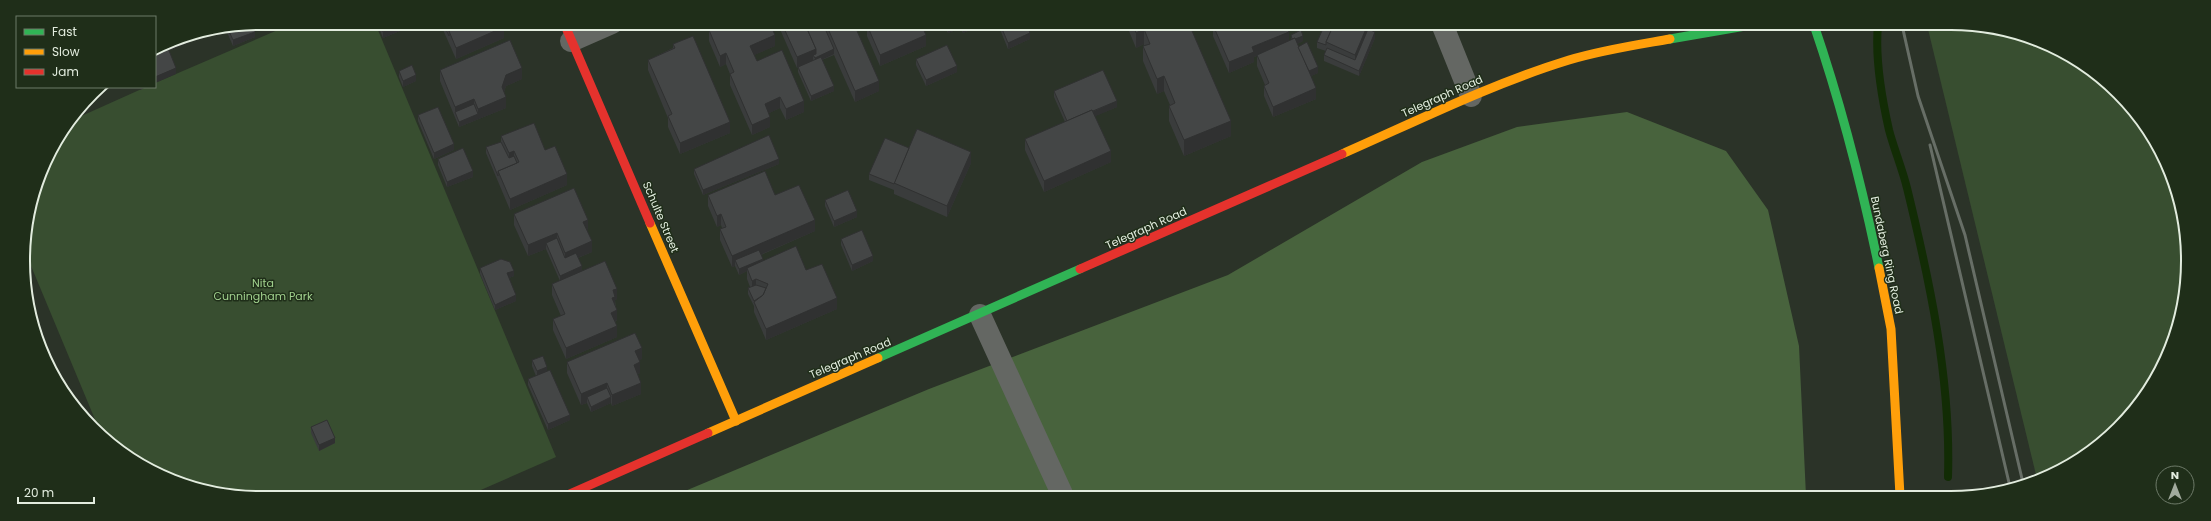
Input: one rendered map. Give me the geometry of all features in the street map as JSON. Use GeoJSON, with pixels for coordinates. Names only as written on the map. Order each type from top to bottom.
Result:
{"type":"FeatureCollection","features":[{"type":"Feature","properties":{"kind":"street"},"geometry":{"type":"LineString","coordinates":[[1444,30],[1471,96]]}},
{"type":"Feature","properties":{"kind":"street","name":"Telegraph Road"},"geometry":{"type":"LineString","coordinates":[[576,491],[980,315],[1471,96],[1570,60],[1618,48],[1722,30]]}},
{"type":"Feature","properties":{"kind":"street","name":"Bundaberg Ring Road"},"geometry":{"type":"LineString","coordinates":[[1816,30],[1834,83],[1869,221],[1890,329],[1900,491]]}},
{"type":"Feature","properties":{"kind":"street","name":"Schulte Street"},"geometry":{"type":"LineString","coordinates":[[568,32],[736,421]]}},
{"type":"Feature","properties":{"kind":"street"},"geometry":{"type":"LineString","coordinates":[[980,315],[1061,491]]}},
{"type":"Feature","properties":{"kind":"green space","name":"Nita Cunningham Park"},"geometry":{"type":"Polygon","coordinates":[[[278,30],[378,30],[556,457],[478,491],[245,491],[216,487],[186,479],[145,460],[109,434],[95,420],[30,263],[32,230],[42,186],[48,172],[61,145],[81,116],[144,88],[156,88],[156,83],[278,30]]]}},
{"type":"Feature","properties":{"kind":"green space"},"geometry":{"type":"Polygon","coordinates":[[[1928,30],[1966,30],[1995,34],[2025,42],[2066,61],[2079,69],[2102,87],[2124,109],[2142,132],[2157,159],[2169,186],[2177,216],[2181,245],[2181,276],[2177,305],[2169,335],[2150,376],[2124,412],[2102,434],[2066,460],[2036,474],[1928,30]]]}},
{"type":"Feature","properties":{"kind":"green space"},"geometry":{"type":"Polygon","coordinates":[[[1627,112],[1726,151],[1768,210],[1799,346],[1806,491],[685,491],[929,389],[1228,275],[1422,162],[1517,127],[1627,112]]]}},
{"type":"Feature","properties":{"kind":"building"},"geometry":{"type":"Polygon","coordinates":[[[245,30],[254,30],[255,32],[233,40],[229,32],[245,30]]]}},
{"type":"Feature","properties":{"kind":"building"},"geometry":{"type":"Polygon","coordinates":[[[451,30],[497,30],[456,48],[449,31],[451,30]]]}},
{"type":"Feature","properties":{"kind":"building"},"geometry":{"type":"Polygon","coordinates":[[[709,30],[773,30],[775,35],[750,46],[757,61],[782,50],[804,101],[786,109],[780,97],[765,104],[770,117],[752,125],[730,74],[734,72],[726,53],[720,56],[709,30]]]}},
{"type":"Feature","properties":{"kind":"building"},"geometry":{"type":"Polygon","coordinates":[[[785,30],[808,30],[816,49],[797,57],[785,30]]]}},
{"type":"Feature","properties":{"kind":"building"},"geometry":{"type":"Polygon","coordinates":[[[808,30],[826,30],[834,49],[815,58],[813,55],[816,54],[816,49],[808,30]]]}},
{"type":"Feature","properties":{"kind":"building"},"geometry":{"type":"Polygon","coordinates":[[[829,30],[857,30],[879,81],[855,91],[829,30]]]}},
{"type":"Feature","properties":{"kind":"building"},"geometry":{"type":"Polygon","coordinates":[[[869,30],[924,30],[926,35],[880,55],[869,30]]]}},
{"type":"Feature","properties":{"kind":"building"},"geometry":{"type":"Polygon","coordinates":[[[1003,30],[1029,30],[1030,33],[1008,43],[1003,30]]]}},
{"type":"Feature","properties":{"kind":"building"},"geometry":{"type":"Polygon","coordinates":[[[1135,30],[1142,30],[1136,33],[1135,30]]]}},
{"type":"Feature","properties":{"kind":"building"},"geometry":{"type":"Polygon","coordinates":[[[1144,30],[1192,30],[1231,121],[1184,140],[1169,106],[1175,103],[1164,76],[1157,79],[1143,46],[1150,44],[1144,30]]]}},
{"type":"Feature","properties":{"kind":"building"},"geometry":{"type":"Polygon","coordinates":[[[1215,30],[1288,30],[1289,32],[1252,47],[1254,52],[1229,62],[1215,30]]]}},
{"type":"Feature","properties":{"kind":"building"},"geometry":{"type":"Polygon","coordinates":[[[1301,30],[1303,36],[1292,39],[1291,35],[1301,30]]]}},
{"type":"Feature","properties":{"kind":"building"},"geometry":{"type":"Polygon","coordinates":[[[1322,30],[1331,30],[1326,45],[1317,42],[1322,30]]]}},
{"type":"Feature","properties":{"kind":"building"},"geometry":{"type":"Polygon","coordinates":[[[1331,30],[1365,30],[1355,55],[1326,42],[1331,30]]]}},
{"type":"Feature","properties":{"kind":"building"},"geometry":{"type":"Polygon","coordinates":[[[1368,30],[1375,32],[1359,71],[1324,55],[1327,48],[1355,60],[1368,30]]]}},
{"type":"Feature","properties":{"kind":"building"},"geometry":{"type":"Polygon","coordinates":[[[693,36],[730,122],[680,143],[668,116],[672,114],[648,60],[675,48],[673,44],[693,36]]]}},
{"type":"Feature","properties":{"kind":"building"},"geometry":{"type":"Polygon","coordinates":[[[1295,38],[1316,88],[1273,107],[1264,86],[1269,83],[1257,55],[1295,38]]]}},
{"type":"Feature","properties":{"kind":"building"},"geometry":{"type":"Polygon","coordinates":[[[510,40],[522,68],[506,75],[502,87],[506,97],[478,109],[474,99],[455,107],[440,70],[510,40]]]}},
{"type":"Feature","properties":{"kind":"building"},"geometry":{"type":"Polygon","coordinates":[[[1307,42],[1318,67],[1309,71],[1298,47],[1307,42]]]}},
{"type":"Feature","properties":{"kind":"building"},"geometry":{"type":"Polygon","coordinates":[[[947,45],[957,66],[926,80],[916,59],[947,45]]]}},
{"type":"Feature","properties":{"kind":"building"},"geometry":{"type":"Polygon","coordinates":[[[169,50],[176,68],[156,77],[156,56],[169,50]]]}},
{"type":"Feature","properties":{"kind":"building"},"geometry":{"type":"Polygon","coordinates":[[[821,57],[834,86],[811,96],[798,67],[821,57]]]}},
{"type":"Feature","properties":{"kind":"building"},"geometry":{"type":"Polygon","coordinates":[[[412,65],[416,75],[403,81],[399,71],[412,65]]]}},
{"type":"Feature","properties":{"kind":"building"},"geometry":{"type":"Polygon","coordinates":[[[1103,70],[1117,101],[1067,121],[1054,91],[1103,70]]]}},
{"type":"Feature","properties":{"kind":"building"},"geometry":{"type":"Polygon","coordinates":[[[474,104],[478,114],[459,122],[455,112],[474,104]]]}},
{"type":"Feature","properties":{"kind":"building"},"geometry":{"type":"Polygon","coordinates":[[[438,107],[454,144],[434,153],[418,115],[438,107]]]}},
{"type":"Feature","properties":{"kind":"building"},"geometry":{"type":"Polygon","coordinates":[[[1092,110],[1111,151],[1044,181],[1025,139],[1092,110]]]}},
{"type":"Feature","properties":{"kind":"building"},"geometry":{"type":"Polygon","coordinates":[[[534,123],[545,150],[555,146],[567,174],[510,199],[498,171],[519,162],[514,151],[509,153],[501,136],[534,123]]]}},
{"type":"Feature","properties":{"kind":"building"},"geometry":{"type":"Polygon","coordinates":[[[917,129],[971,152],[947,206],[894,183],[917,129]]]}},
{"type":"Feature","properties":{"kind":"building"},"geometry":{"type":"Polygon","coordinates":[[[769,135],[779,159],[703,190],[694,169],[769,135]]]}},
{"type":"Feature","properties":{"kind":"building"},"geometry":{"type":"Polygon","coordinates":[[[885,138],[909,148],[894,184],[869,174],[885,138]]]}},
{"type":"Feature","properties":{"kind":"building"},"geometry":{"type":"Polygon","coordinates":[[[501,142],[509,158],[514,156],[517,163],[498,171],[498,176],[486,147],[501,142]]]}},
{"type":"Feature","properties":{"kind":"building"},"geometry":{"type":"Polygon","coordinates":[[[463,148],[473,171],[447,182],[438,159],[463,148]]]}},
{"type":"Feature","properties":{"kind":"building"},"geometry":{"type":"Polygon","coordinates":[[[765,171],[775,195],[799,185],[815,220],[732,256],[720,229],[726,227],[721,214],[717,216],[708,195],[765,171]]]}},
{"type":"Feature","properties":{"kind":"building"},"geometry":{"type":"Polygon","coordinates":[[[574,188],[588,220],[583,222],[592,241],[565,253],[557,233],[528,245],[514,214],[574,188]]]}},
{"type":"Feature","properties":{"kind":"building"},"geometry":{"type":"Polygon","coordinates":[[[848,190],[857,211],[834,221],[825,200],[848,190]]]}},
{"type":"Feature","properties":{"kind":"building"},"geometry":{"type":"Polygon","coordinates":[[[862,230],[873,256],[852,265],[841,239],[862,230]]]}},
{"type":"Feature","properties":{"kind":"building"},"geometry":{"type":"Polygon","coordinates":[[[557,238],[565,258],[576,253],[582,266],[560,276],[546,243],[557,238]]]}},
{"type":"Feature","properties":{"kind":"building"},"geometry":{"type":"Polygon","coordinates":[[[796,246],[806,270],[822,264],[837,298],[766,329],[754,302],[763,295],[768,284],[756,279],[752,281],[747,268],[796,246]]]}},
{"type":"Feature","properties":{"kind":"building"},"geometry":{"type":"Polygon","coordinates":[[[759,250],[763,259],[739,269],[735,260],[759,250]]]}},
{"type":"Feature","properties":{"kind":"building"},"geometry":{"type":"Polygon","coordinates":[[[501,259],[510,262],[514,271],[507,273],[516,295],[495,305],[480,268],[501,259]]]}},
{"type":"Feature","properties":{"kind":"building"},"geometry":{"type":"Polygon","coordinates":[[[605,261],[617,289],[613,290],[615,297],[612,298],[617,310],[611,313],[617,326],[566,348],[553,319],[565,314],[552,284],[605,261]]]}},
{"type":"Feature","properties":{"kind":"building"},"geometry":{"type":"Polygon","coordinates":[[[756,285],[766,288],[763,295],[754,301],[748,288],[756,285]]]}},
{"type":"Feature","properties":{"kind":"building"},"geometry":{"type":"Polygon","coordinates":[[[635,333],[642,348],[635,351],[640,362],[634,365],[641,383],[612,395],[607,383],[581,394],[567,362],[635,333]]]}},
{"type":"Feature","properties":{"kind":"building"},"geometry":{"type":"Polygon","coordinates":[[[543,356],[547,367],[537,371],[532,360],[543,356]]]}},
{"type":"Feature","properties":{"kind":"building"},"geometry":{"type":"Polygon","coordinates":[[[550,370],[570,415],[548,424],[528,379],[550,370]]]}},
{"type":"Feature","properties":{"kind":"building"},"geometry":{"type":"Polygon","coordinates":[[[607,388],[611,397],[591,407],[587,397],[607,388]]]}},
{"type":"Feature","properties":{"kind":"building"},"geometry":{"type":"Polygon","coordinates":[[[327,420],[335,438],[319,445],[311,427],[327,420]]]}},
{"type":"Feature","properties":{"kind":"waterway"},"geometry":{"type":"LineString","coordinates":[[1878,30],[1878,64],[1886,118],[1905,181],[1924,259],[1937,331],[1946,404],[1948,477]]}},
{"type":"Feature","properties":{"kind":"railway"},"geometry":{"type":"LineString","coordinates":[[1903,30],[1918,96],[1965,235],[2022,480]]}},
{"type":"Feature","properties":{"kind":"railway"},"geometry":{"type":"LineString","coordinates":[[1930,145],[2009,483]]}},
{"type":"Feature","properties":{"kind":"traffic: fast"},"geometry":{"type":"LineString","coordinates":[[1670,39],[1722,30]]}},
{"type":"Feature","properties":{"kind":"traffic: fast"},"geometry":{"type":"LineString","coordinates":[[1816,30],[1850,145],[1879,268]]}},
{"type":"Feature","properties":{"kind":"traffic: fast"},"geometry":{"type":"LineString","coordinates":[[878,358],[1080,269]]}},
{"type":"Feature","properties":{"kind":"traffic: slow"},"geometry":{"type":"LineString","coordinates":[[1342,154],[1511,80],[1594,53],[1670,39]]}},
{"type":"Feature","properties":{"kind":"traffic: slow"},"geometry":{"type":"LineString","coordinates":[[650,223],[736,421]]}},
{"type":"Feature","properties":{"kind":"traffic: slow"},"geometry":{"type":"LineString","coordinates":[[1879,268],[1891,329],[1900,491]]}},
{"type":"Feature","properties":{"kind":"traffic: slow"},"geometry":{"type":"LineString","coordinates":[[708,433],[878,358]]}},
{"type":"Feature","properties":{"kind":"traffic: jam"},"geometry":{"type":"LineString","coordinates":[[567,30],[650,223]]}},
{"type":"Feature","properties":{"kind":"traffic: jam"},"geometry":{"type":"LineString","coordinates":[[1080,269],[1342,154]]}},
{"type":"Feature","properties":{"kind":"traffic: jam"},"geometry":{"type":"LineString","coordinates":[[576,491],[708,433]]}}]}
